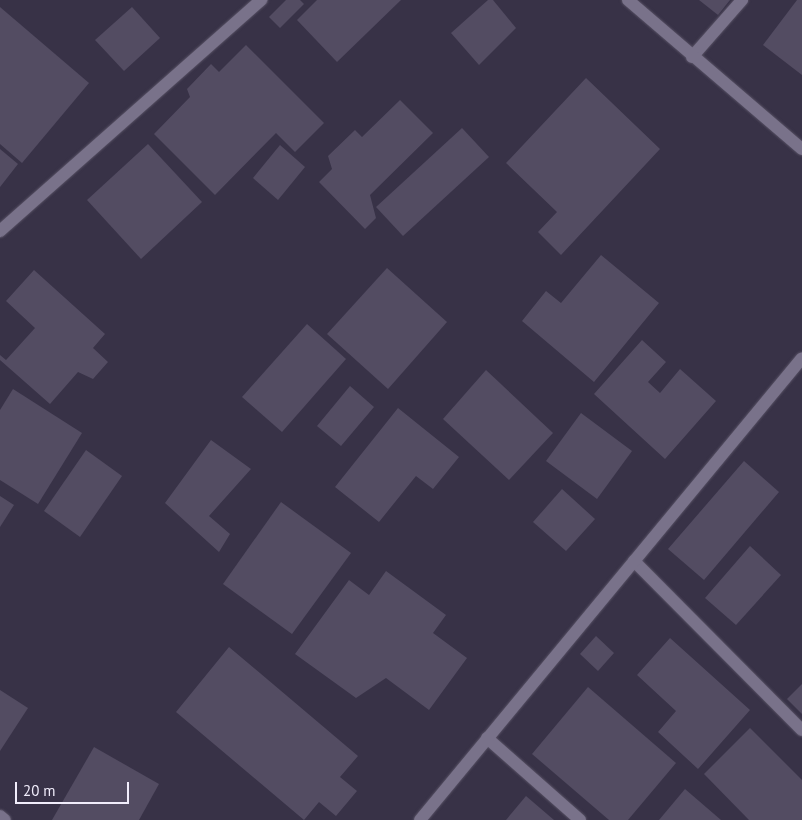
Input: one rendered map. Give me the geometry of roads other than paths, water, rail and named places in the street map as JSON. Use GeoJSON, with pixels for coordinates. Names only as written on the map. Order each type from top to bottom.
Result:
{"type":"FeatureCollection","features":[{"type":"Feature","properties":{"kind":"street"},"geometry":{"type":"LineString","coordinates":[[0,231],[261,0]]}},
{"type":"Feature","properties":{"kind":"street"},"geometry":{"type":"LineString","coordinates":[[628,0],[692,57],[802,148]]}},
{"type":"Feature","properties":{"kind":"street"},"geometry":{"type":"LineString","coordinates":[[692,57],[742,0]]}},
{"type":"Feature","properties":{"kind":"street"},"geometry":{"type":"LineString","coordinates":[[420,820],[802,358]]}},
{"type":"Feature","properties":{"kind":"street"},"geometry":{"type":"LineString","coordinates":[[634,561],[802,730]]}},
{"type":"Feature","properties":{"kind":"street"},"geometry":{"type":"LineString","coordinates":[[487,738],[580,820]]}},
{"type":"Feature","properties":{"kind":"street"},"geometry":{"type":"LineString","coordinates":[[0,816],[5,820]]}}]}
